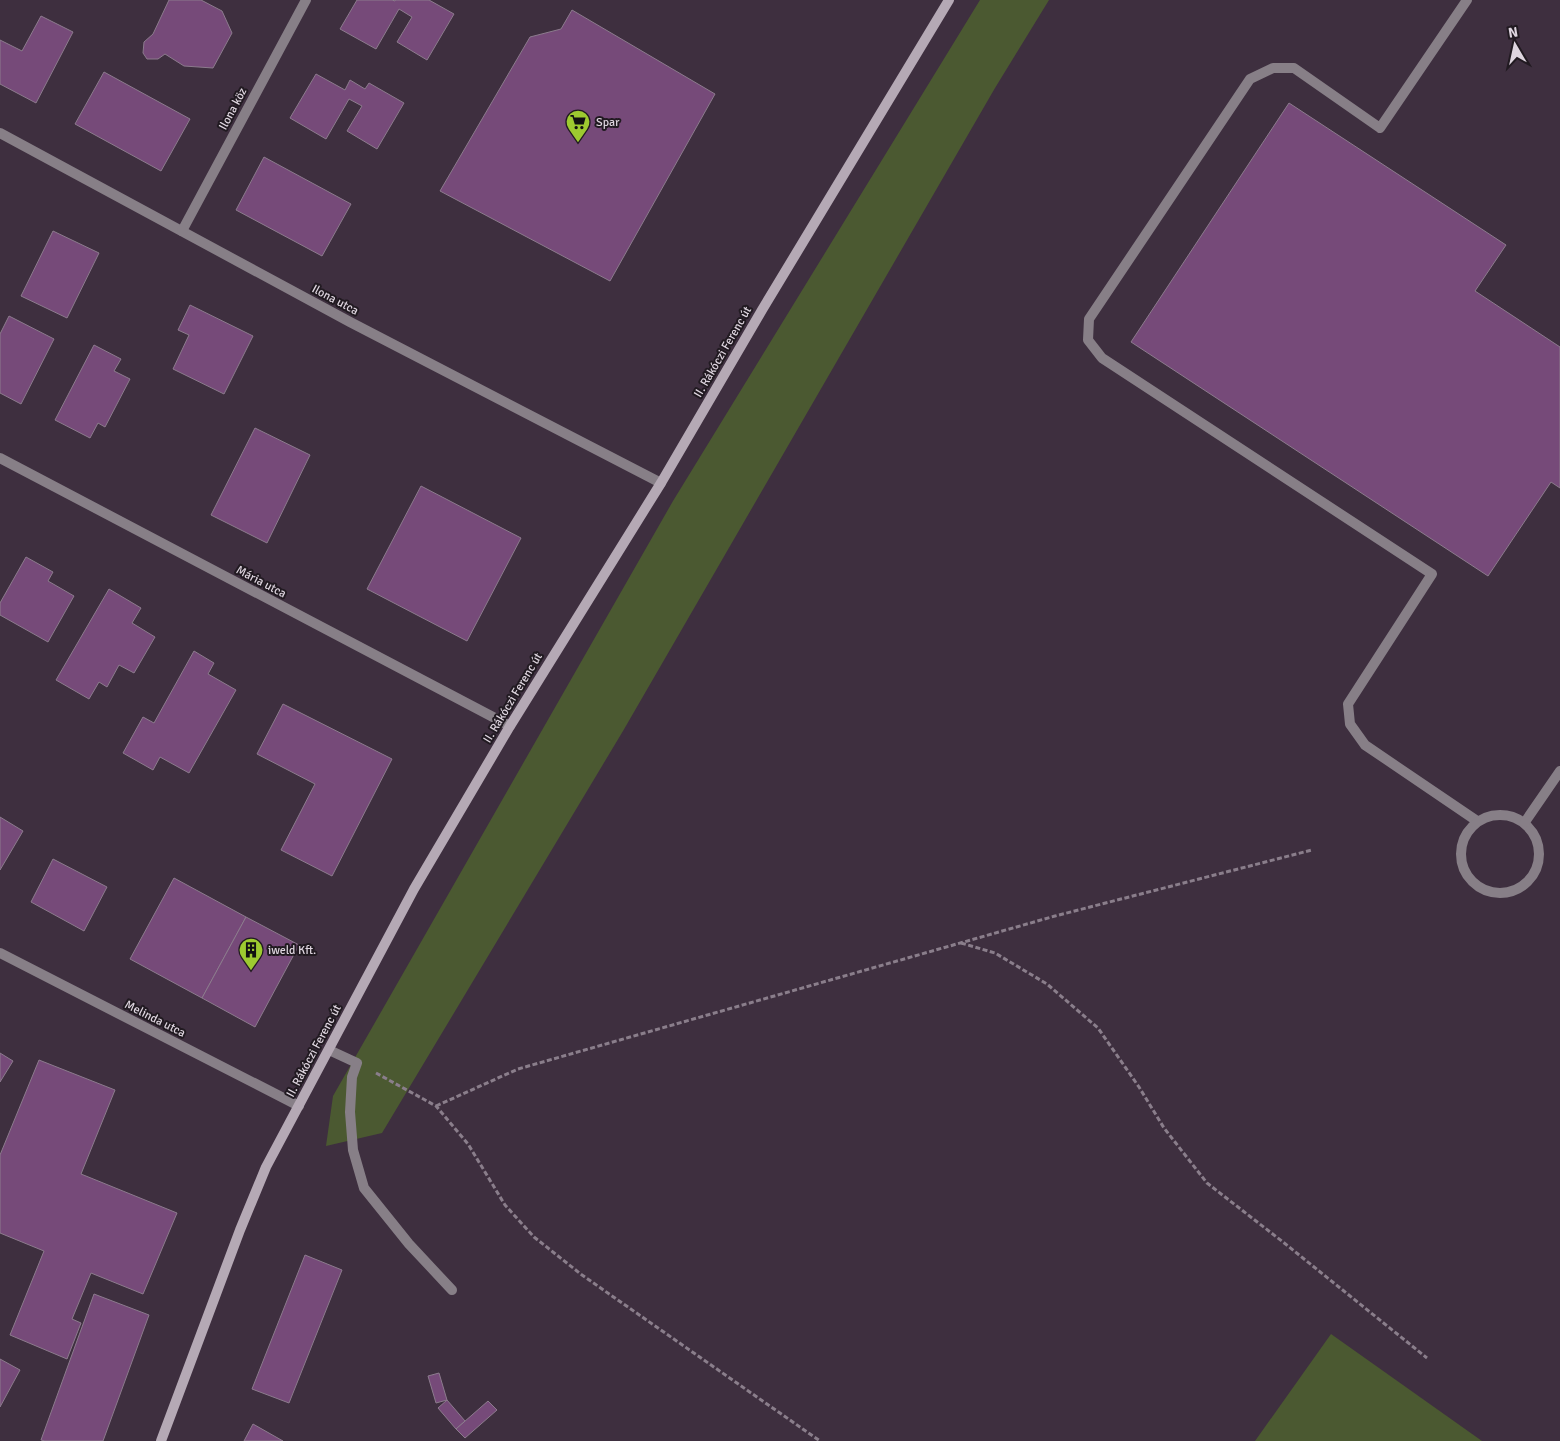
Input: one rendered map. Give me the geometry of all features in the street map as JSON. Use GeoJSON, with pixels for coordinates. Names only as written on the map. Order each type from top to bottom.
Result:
{"type":"FeatureCollection","features":[{"type":"Feature","properties":{"kind":"main road","name":"II. Rákóczi Ferenc út"},"geometry":{"type":"LineString","coordinates":[[161,1441],[240,1230],[266,1167],[414,889],[510,726],[661,483],[767,302],[949,0]]}},
{"type":"Feature","properties":{"kind":"street","name":"Ilona köz"},"geometry":{"type":"LineString","coordinates":[[182,231],[306,0]]}},
{"type":"Feature","properties":{"kind":"street"},"geometry":{"type":"LineString","coordinates":[[1467,0],[1380,128],[1294,68],[1273,68],[1250,78],[1089,319],[1088,340],[1102,358],[1432,574],[1348,704],[1350,724],[1365,745],[1477,821]]}},
{"type":"Feature","properties":{"kind":"street","name":"Ilona utca"},"geometry":{"type":"LineString","coordinates":[[0,133],[350,322],[661,483]]}},
{"type":"Feature","properties":{"kind":"street","name":"Mária utca"},"geometry":{"type":"LineString","coordinates":[[0,458],[510,726]]}},
{"type":"Feature","properties":{"kind":"street"},"geometry":{"type":"LineString","coordinates":[[1525,822],[1560,771]]}},
{"type":"Feature","properties":{"kind":"street"},"geometry":{"type":"LineString","coordinates":[[1501,814],[1525,822],[1539,842],[1539,868],[1524,887],[1500,895],[1476,887],[1462,866],[1462,842],[1477,821],[1501,814]]}},
{"type":"Feature","properties":{"kind":"street","name":"Melinda utca"},"geometry":{"type":"LineString","coordinates":[[0,954],[299,1106]]}},
{"type":"Feature","properties":{"kind":"street"},"geometry":{"type":"LineString","coordinates":[[328,1050],[356,1063],[352,1076],[350,1112],[353,1150],[364,1188],[409,1244],[452,1290]]}},
{"type":"Feature","properties":{"kind":"path"},"geometry":{"type":"LineString","coordinates":[[436,1106],[518,1069],[1055,916],[1312,850]]}},
{"type":"Feature","properties":{"kind":"path"},"geometry":{"type":"LineString","coordinates":[[960,943],[995,953],[1047,984],[1098,1028],[1139,1087],[1164,1128],[1208,1183],[1427,1358]]}},
{"type":"Feature","properties":{"kind":"path"},"geometry":{"type":"LineString","coordinates":[[356,1063],[436,1106],[468,1144],[505,1205],[534,1236],[582,1275],[820,1441]]}},
{"type":"Feature","properties":{"kind":"green space"},"geometry":{"type":"Polygon","coordinates":[[[980,0],[1049,0],[995,88],[623,731],[382,1133],[326,1146],[333,1096],[673,501],[980,0]]]}},
{"type":"Feature","properties":{"kind":"green space"},"geometry":{"type":"Polygon","coordinates":[[[1331,1334],[1482,1441],[1255,1441],[1331,1334]]]}},
{"type":"Feature","properties":{"kind":"building"},"geometry":{"type":"Polygon","coordinates":[[[169,0],[201,0],[222,11],[232,33],[213,68],[184,66],[165,54],[158,59],[147,59],[143,53],[144,42],[153,34],[169,0]]]}},
{"type":"Feature","properties":{"kind":"building"},"geometry":{"type":"Polygon","coordinates":[[[357,0],[429,0],[454,14],[427,60],[397,42],[412,17],[399,9],[376,49],[340,29],[357,0]]]}},
{"type":"Feature","properties":{"kind":"building","name":"Spar"},"geometry":{"type":"Polygon","coordinates":[[[572,10],[715,94],[610,281],[440,191],[530,37],[561,29],[572,10]]]}},
{"type":"Feature","properties":{"kind":"building"},"geometry":{"type":"Polygon","coordinates":[[[41,16],[73,32],[36,103],[0,84],[0,40],[22,51],[41,16]]]}},
{"type":"Feature","properties":{"kind":"building"},"geometry":{"type":"Polygon","coordinates":[[[104,72],[190,119],[161,171],[75,124],[104,72]]]}},
{"type":"Feature","properties":{"kind":"building"},"geometry":{"type":"Polygon","coordinates":[[[316,74],[345,90],[350,80],[365,89],[369,83],[404,103],[377,149],[347,131],[362,106],[349,99],[326,139],[290,118],[316,74]]]}},
{"type":"Feature","properties":{"kind":"building"},"geometry":{"type":"Polygon","coordinates":[[[1289,103],[1506,245],[1475,291],[1560,347],[1560,488],[1551,482],[1488,576],[1131,342],[1289,103]]]}},
{"type":"Feature","properties":{"kind":"building"},"geometry":{"type":"Polygon","coordinates":[[[264,157],[351,204],[322,256],[236,210],[264,157]]]}},
{"type":"Feature","properties":{"kind":"building"},"geometry":{"type":"Polygon","coordinates":[[[53,231],[99,253],[67,318],[21,296],[53,231]]]}},
{"type":"Feature","properties":{"kind":"building"},"geometry":{"type":"Polygon","coordinates":[[[190,305],[253,336],[224,394],[173,369],[189,335],[178,330],[190,305]]]}},
{"type":"Feature","properties":{"kind":"building"},"geometry":{"type":"Polygon","coordinates":[[[9,316],[54,339],[21,404],[0,393],[0,334],[9,316]]]}},
{"type":"Feature","properties":{"kind":"building"},"geometry":{"type":"Polygon","coordinates":[[[94,345],[121,359],[114,371],[130,379],[105,427],[98,423],[90,438],[55,420],[94,345]]]}},
{"type":"Feature","properties":{"kind":"building"},"geometry":{"type":"Polygon","coordinates":[[[255,428],[310,455],[267,543],[211,515],[255,428]]]}},
{"type":"Feature","properties":{"kind":"building"},"geometry":{"type":"Polygon","coordinates":[[[421,486],[521,538],[467,641],[367,589],[421,486]]]}},
{"type":"Feature","properties":{"kind":"building"},"geometry":{"type":"Polygon","coordinates":[[[26,557],[53,572],[48,581],[74,596],[48,642],[0,615],[0,603],[26,557]]]}},
{"type":"Feature","properties":{"kind":"building"},"geometry":{"type":"Polygon","coordinates":[[[109,589],[141,608],[132,623],[155,637],[134,673],[119,665],[107,687],[99,682],[89,699],[56,680],[109,589]]]}},
{"type":"Feature","properties":{"kind":"building"},"geometry":{"type":"Polygon","coordinates":[[[194,651],[214,663],[208,674],[236,690],[189,773],[160,757],[153,770],[123,753],[143,717],[154,723],[194,651]]]}},
{"type":"Feature","properties":{"kind":"building"},"geometry":{"type":"Polygon","coordinates":[[[283,704],[392,759],[332,876],[281,850],[315,784],[257,754],[283,704]]]}},
{"type":"Feature","properties":{"kind":"building"},"geometry":{"type":"Polygon","coordinates":[[[0,817],[23,831],[0,870],[0,817]]]}},
{"type":"Feature","properties":{"kind":"building"},"geometry":{"type":"Polygon","coordinates":[[[53,859],[107,887],[84,931],[31,902],[53,859]]]}},
{"type":"Feature","properties":{"kind":"building"},"geometry":{"type":"Polygon","coordinates":[[[174,878],[246,917],[202,998],[130,959],[174,878]]]}},
{"type":"Feature","properties":{"kind":"building","name":"iweld Kft."},"geometry":{"type":"Polygon","coordinates":[[[246,917],[299,945],[255,1027],[202,998],[246,917]]]}},
{"type":"Feature","properties":{"kind":"building"},"geometry":{"type":"Polygon","coordinates":[[[0,1053],[13,1061],[0,1082],[0,1053]]]}},
{"type":"Feature","properties":{"kind":"building"},"geometry":{"type":"Polygon","coordinates":[[[39,1060],[115,1090],[81,1174],[177,1213],[143,1294],[91,1273],[72,1319],[81,1323],[67,1359],[10,1335],[44,1251],[0,1233],[0,1155],[39,1060]]]}},
{"type":"Feature","properties":{"kind":"building"},"geometry":{"type":"Polygon","coordinates":[[[305,1255],[342,1270],[289,1403],[252,1389],[305,1255]]]}},
{"type":"Feature","properties":{"kind":"building"},"geometry":{"type":"Polygon","coordinates":[[[94,1294],[149,1315],[103,1441],[41,1440],[94,1294]]]}},
{"type":"Feature","properties":{"kind":"building"},"geometry":{"type":"Polygon","coordinates":[[[0,1359],[20,1370],[0,1407],[0,1359]]]}},
{"type":"Feature","properties":{"kind":"building"},"geometry":{"type":"Polygon","coordinates":[[[439,1373],[447,1400],[436,1403],[428,1376],[439,1373]]]}},
{"type":"Feature","properties":{"kind":"building"},"geometry":{"type":"Polygon","coordinates":[[[447,1400],[465,1421],[456,1429],[438,1408],[447,1400]]]}},
{"type":"Feature","properties":{"kind":"building"},"geometry":{"type":"Polygon","coordinates":[[[488,1401],[497,1410],[465,1438],[456,1429],[488,1401]]]}},
{"type":"Feature","properties":{"kind":"building"},"geometry":{"type":"Polygon","coordinates":[[[253,1424],[283,1441],[244,1441],[253,1424]]]}},
{"type":"Feature","properties":{"kind":"place","name":"Spar"},"geometry":{"type":"Point","coordinates":[578,143]}},
{"type":"Feature","properties":{"kind":"place","name":"iweld Kft."},"geometry":{"type":"Point","coordinates":[251,971]}}]}
